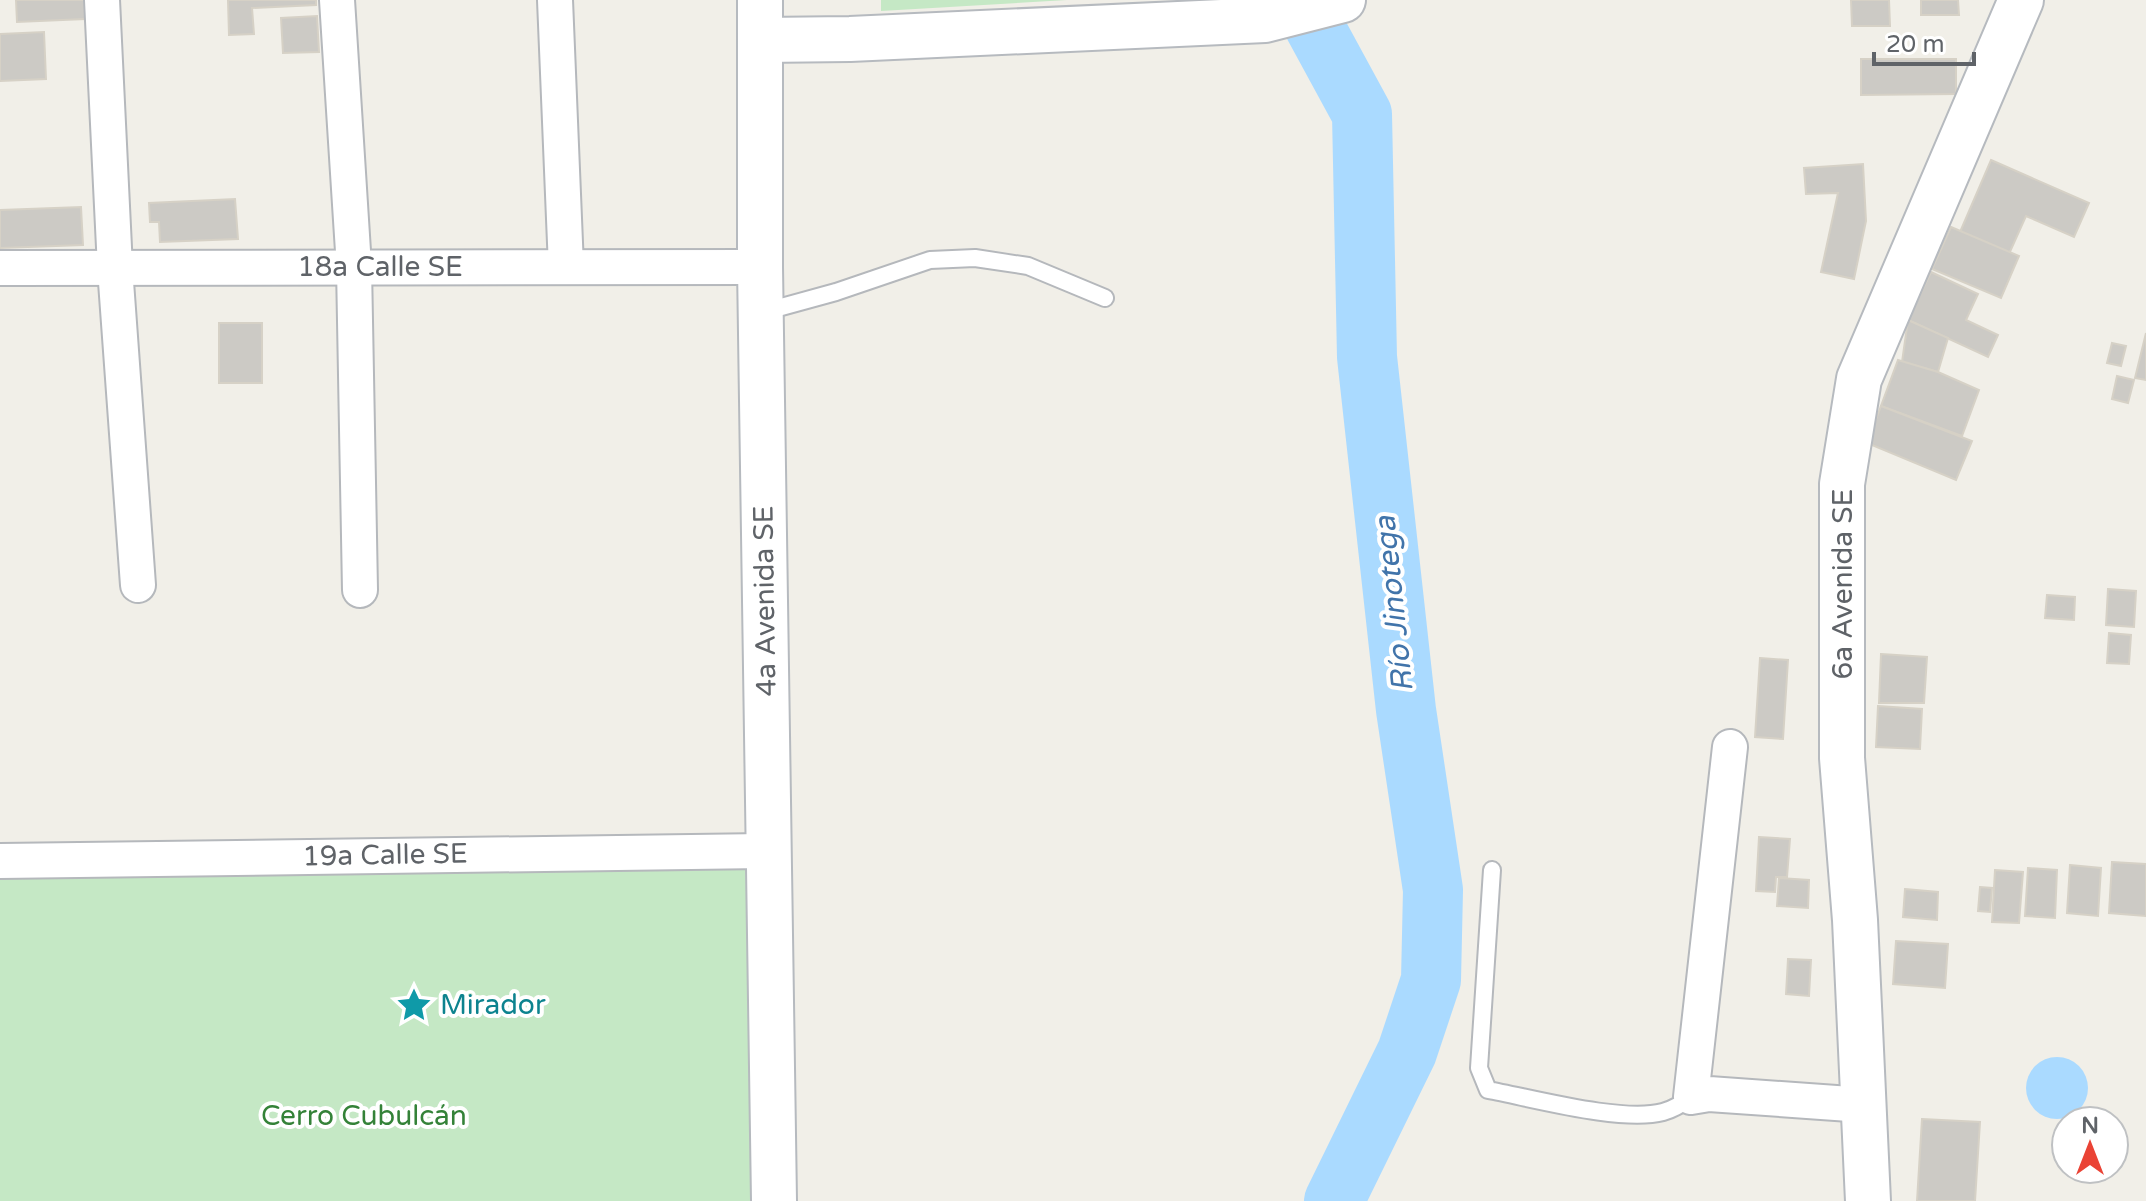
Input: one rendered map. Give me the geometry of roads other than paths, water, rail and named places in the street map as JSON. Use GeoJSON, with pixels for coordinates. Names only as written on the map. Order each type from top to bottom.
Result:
{"type":"FeatureCollection","features":[{"type":"Feature","properties":{"kind":"street"},"geometry":{"type":"LineString","coordinates":[[102,0],[115,268],[138,585]]}},
{"type":"Feature","properties":{"kind":"street"},"geometry":{"type":"LineString","coordinates":[[337,0],[354,267],[360,590]]}},
{"type":"Feature","properties":{"kind":"street"},"geometry":{"type":"LineString","coordinates":[[555,0],[566,267]]}},
{"type":"Feature","properties":{"kind":"street"},"geometry":{"type":"LineString","coordinates":[[760,20],[850,39],[1265,20],[1341,0]]}},
{"type":"Feature","properties":{"kind":"street","name":"6a Avenida SE"},"geometry":{"type":"LineString","coordinates":[[1868,1201],[1855,920],[1842,758],[1842,484],[1859,379],[2021,0]]}},
{"type":"Feature","properties":{"kind":"street","name":"4a Avenida SE"},"geometry":{"type":"LineString","coordinates":[[760,20],[760,267],[774,1201]]}},
{"type":"Feature","properties":{"kind":"street","name":"18a Calle SE"},"geometry":{"type":"LineString","coordinates":[[0,268],[760,267]]}},
{"type":"Feature","properties":{"kind":"street"},"geometry":{"type":"LineString","coordinates":[[1730,747],[1691,1097],[1709,1094],[1864,1105]]}},
{"type":"Feature","properties":{"kind":"street","name":"19a Calle SE"},"geometry":{"type":"LineString","coordinates":[[0,861],[769,851]]}},
{"type":"Feature","properties":{"kind":"lane"},"geometry":{"type":"LineString","coordinates":[[761,312],[836,292],[930,260],[975,258],[1028,266],[1105,298]]}},
{"type":"Feature","properties":{"kind":"lane"},"geometry":{"type":"LineString","coordinates":[[1492,870],[1479,1068],[1488,1090],[1616,1114],[1660,1113],[1677,1107],[1691,1097]]}},
{"type":"Feature","properties":{"kind":"water"},"geometry":{"type":"Polygon","coordinates":[[[2057,1057],[2069,1060],[2079,1066],[2088,1088],[2082,1105],[2050,1105],[2050,1117],[2035,1110],[2029,1100],[2026,1088],[2029,1076],[2035,1066],[2045,1060],[2057,1057]]]}},
{"type":"Feature","properties":{"kind":"waterway","name":"Río Jinotega"},"geometry":{"type":"LineString","coordinates":[[1300,0],[1362,114],[1367,357],[1406,710],[1433,890],[1431,980],[1407,1052],[1334,1201]]}},
{"type":"Feature","properties":{"kind":"place","name":"Mirador"},"geometry":{"type":"Point","coordinates":[414,1005]}},
{"type":"Feature","properties":{"kind":"park label","name":"Cerro Cubulcán"},"geometry":{"type":"Point","coordinates":[364,1116]}}]}
